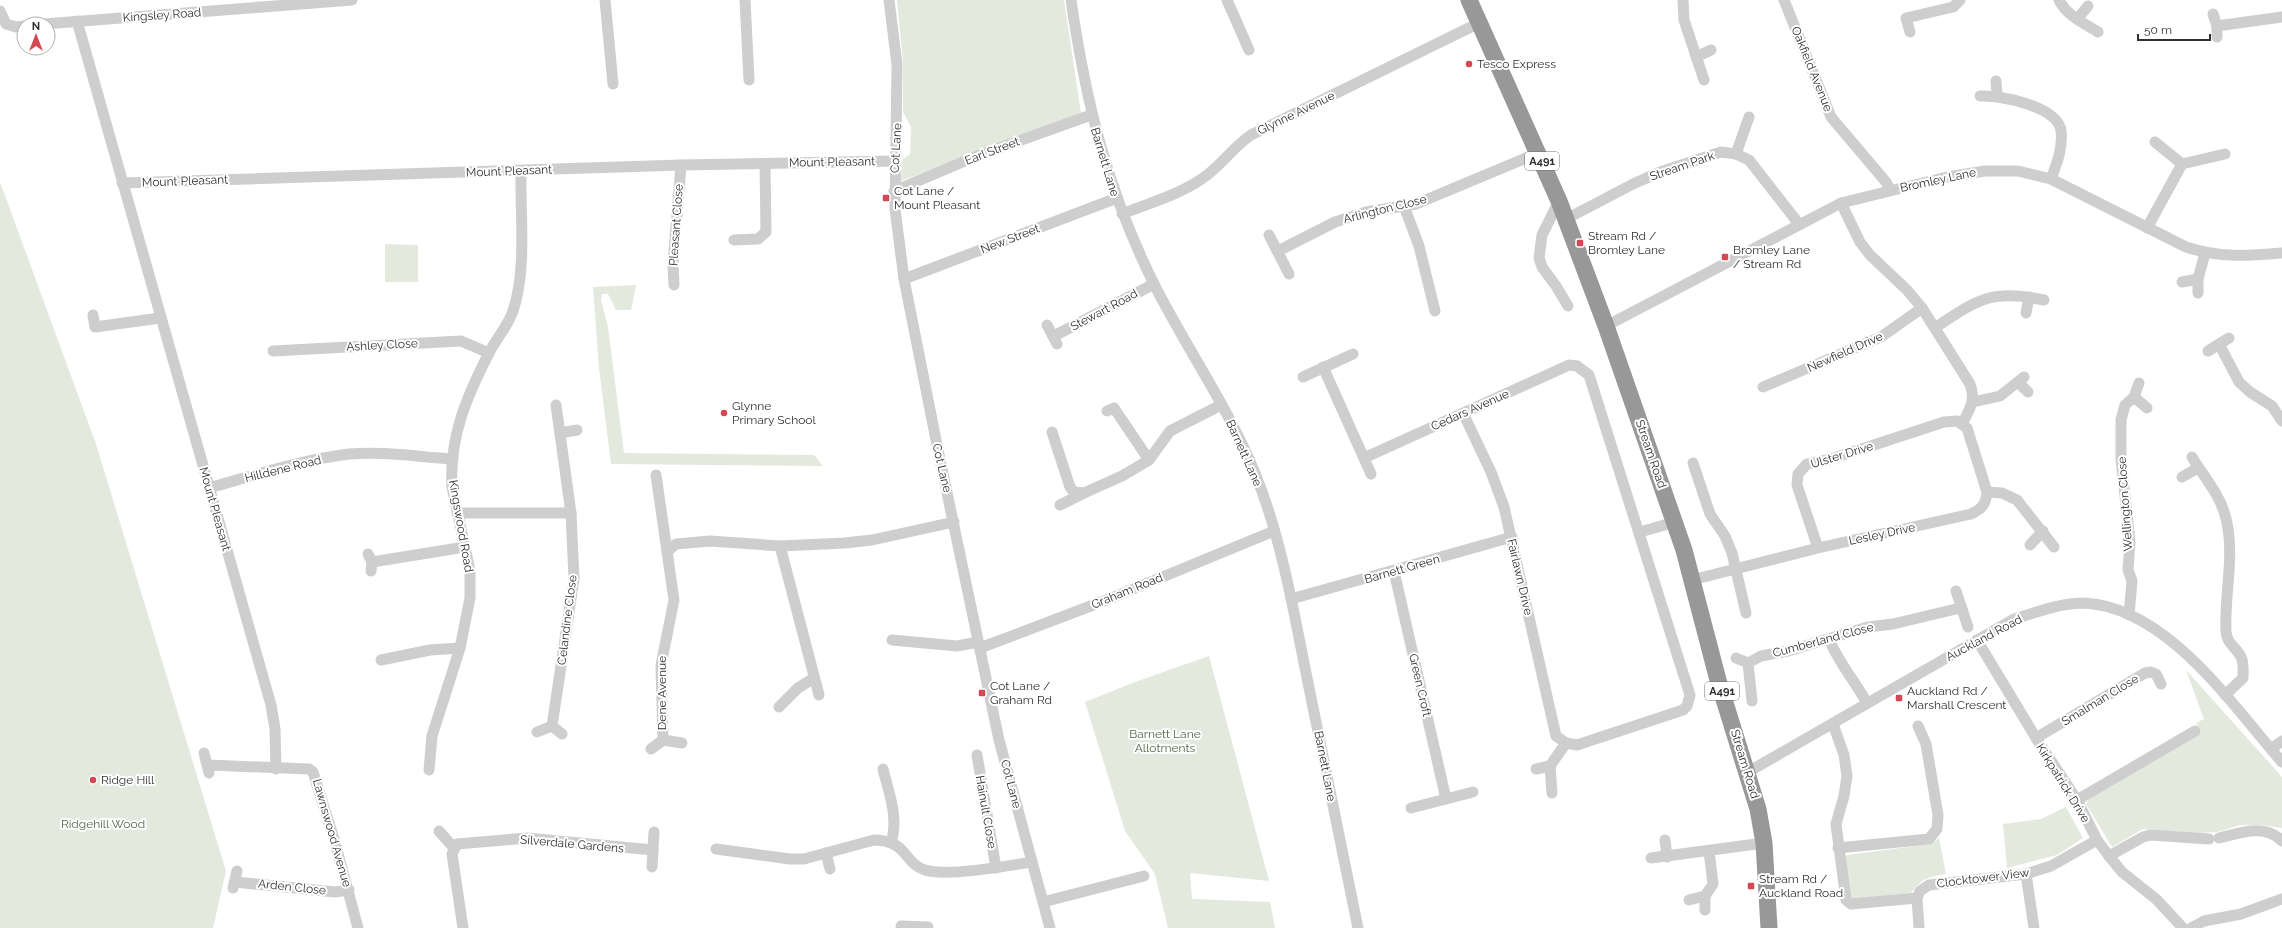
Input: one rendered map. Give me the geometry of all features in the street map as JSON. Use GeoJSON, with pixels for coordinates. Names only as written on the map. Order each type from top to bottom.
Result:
{"type":"FeatureCollection","features":[{"type":"Feature","properties":{"kind":"highway","name":"Stream Road"},"geometry":{"type":"LineString","coordinates":[[1469,0],[1559,201],[1606,326],[1675,522],[1718,680],[1748,772],[1758,809],[1764,842],[1770,928]]}},
{"type":"Feature","properties":{"kind":"street","name":"Kingsley Road"},"geometry":{"type":"LineString","coordinates":[[56,23],[352,0]]}},
{"type":"Feature","properties":{"kind":"street"},"geometry":{"type":"LineString","coordinates":[[605,0],[613,84]]}},
{"type":"Feature","properties":{"kind":"street"},"geometry":{"type":"LineString","coordinates":[[745,0],[749,80]]}},
{"type":"Feature","properties":{"kind":"street","name":"Cot Lane"},"geometry":{"type":"LineString","coordinates":[[889,0],[897,65],[894,191],[896,230],[904,280],[999,740],[1050,928]]}},
{"type":"Feature","properties":{"kind":"street","name":"Barnett Lane"},"geometry":{"type":"LineString","coordinates":[[1071,0],[1091,115],[1122,214],[1154,284],[1221,405],[1255,474],[1274,531],[1291,599],[1358,928]]}},
{"type":"Feature","properties":{"kind":"street"},"geometry":{"type":"LineString","coordinates":[[1227,0],[1249,50]]}},
{"type":"Feature","properties":{"kind":"street"},"geometry":{"type":"LineString","coordinates":[[1682,0],[1684,20],[1704,80]]}},
{"type":"Feature","properties":{"kind":"street","name":"Oakfield Avenue"},"geometry":{"type":"LineString","coordinates":[[1784,0],[1831,117],[1886,182],[1890,190]]}},
{"type":"Feature","properties":{"kind":"street"},"geometry":{"type":"LineString","coordinates":[[1910,32],[1906,18],[1953,7],[1960,0]]}},
{"type":"Feature","properties":{"kind":"street"},"geometry":{"type":"LineString","coordinates":[[2059,0],[2063,7],[2077,20],[2098,32]]}},
{"type":"Feature","properties":{"kind":"street"},"geometry":{"type":"LineString","coordinates":[[2077,20],[2088,6]]}},
{"type":"Feature","properties":{"kind":"street"},"geometry":{"type":"LineString","coordinates":[[0,11],[6,24],[16,27]]}},
{"type":"Feature","properties":{"kind":"street"},"geometry":{"type":"LineString","coordinates":[[2213,14],[2217,31],[2282,17]]}},
{"type":"Feature","properties":{"kind":"street","name":"Mount Pleasant"},"geometry":{"type":"LineString","coordinates":[[77,21],[271,705],[275,729],[276,769]]}},
{"type":"Feature","properties":{"kind":"street","name":"Glynne Avenue"},"geometry":{"type":"LineString","coordinates":[[1122,214],[1187,189],[1205,177],[1241,142],[1251,135],[1479,23]]}},
{"type":"Feature","properties":{"kind":"street"},"geometry":{"type":"LineString","coordinates":[[1696,57],[1711,50]]}},
{"type":"Feature","properties":{"kind":"street"},"geometry":{"type":"LineString","coordinates":[[1996,81],[1997,95]]}},
{"type":"Feature","properties":{"kind":"street"},"geometry":{"type":"LineString","coordinates":[[1980,96],[1997,95],[2020,101],[2041,110],[2054,119],[2061,129],[2061,152],[2051,179]]}},
{"type":"Feature","properties":{"kind":"street","name":"Earl Street"},"geometry":{"type":"LineString","coordinates":[[894,191],[977,156],[1091,115]]}},
{"type":"Feature","properties":{"kind":"street"},"geometry":{"type":"LineString","coordinates":[[1749,117],[1736,154],[1749,160],[1800,224]]}},
{"type":"Feature","properties":{"kind":"street"},"geometry":{"type":"LineString","coordinates":[[2155,142],[2182,164]]}},
{"type":"Feature","properties":{"kind":"street","name":"Arlington Close"},"geometry":{"type":"LineString","coordinates":[[1278,251],[1335,222],[1366,212],[1416,204],[1457,188],[1538,152]]}},
{"type":"Feature","properties":{"kind":"street","name":"Stream Park"},"geometry":{"type":"LineString","coordinates":[[1566,219],[1633,184],[1660,172],[1721,152],[1736,154]]}},
{"type":"Feature","properties":{"kind":"street"},"geometry":{"type":"LineString","coordinates":[[2147,228],[2182,164],[2225,154]]}},
{"type":"Feature","properties":{"kind":"street","name":"Mount Pleasant"},"geometry":{"type":"LineString","coordinates":[[122,183],[895,161]]}},
{"type":"Feature","properties":{"kind":"street"},"geometry":{"type":"LineString","coordinates":[[734,240],[758,239],[766,232],[765,164]]}},
{"type":"Feature","properties":{"kind":"street","name":"Pleasant Close"},"geometry":{"type":"LineString","coordinates":[[674,285],[673,256],[681,166]]}},
{"type":"Feature","properties":{"kind":"street","name":"Kingswood Road"},"geometry":{"type":"LineString","coordinates":[[429,770],[432,736],[460,648],[470,598],[470,570],[452,487],[453,459],[461,414],[489,353],[512,313],[519,289],[521,171]]}},
{"type":"Feature","properties":{"kind":"street","name":"Bromley Lane"},"geometry":{"type":"LineString","coordinates":[[1606,326],[1841,203],[1947,176],[1985,171],[2018,171],[2051,179],[2186,247],[2205,253],[2225,256],[2282,253]]}},
{"type":"Feature","properties":{"kind":"street","name":"New Street"},"geometry":{"type":"LineString","coordinates":[[904,280],[1116,198]]}},
{"type":"Feature","properties":{"kind":"street"},"geometry":{"type":"LineString","coordinates":[[1559,201],[1542,235],[1539,258],[1542,267],[1568,306]]}},
{"type":"Feature","properties":{"kind":"street"},"geometry":{"type":"LineString","coordinates":[[1841,203],[1860,242],[1870,255],[1907,290],[1936,326],[1970,384],[1973,392],[1973,402],[1962,424],[1966,428],[1987,492],[2002,493],[2017,500],[2043,531],[2054,547]]}},
{"type":"Feature","properties":{"kind":"street"},"geometry":{"type":"LineString","coordinates":[[1404,206],[1419,246],[1435,311]]}},
{"type":"Feature","properties":{"kind":"street"},"geometry":{"type":"LineString","coordinates":[[1268,235],[1278,251],[1289,274]]}},
{"type":"Feature","properties":{"kind":"street"},"geometry":{"type":"LineString","coordinates":[[2198,293],[2198,279],[2205,253]]}},
{"type":"Feature","properties":{"kind":"street"},"geometry":{"type":"LineString","coordinates":[[2182,282],[2198,279]]}},
{"type":"Feature","properties":{"kind":"street","name":"Stewart Road"},"geometry":{"type":"LineString","coordinates":[[1047,325],[1056,340],[1154,284]]}},
{"type":"Feature","properties":{"kind":"street"},"geometry":{"type":"LineString","coordinates":[[1936,326],[1983,299],[2011,294],[2044,300]]}},
{"type":"Feature","properties":{"kind":"street"},"geometry":{"type":"LineString","coordinates":[[2026,313],[2029,297]]}},
{"type":"Feature","properties":{"kind":"street","name":"Newfield Drive"},"geometry":{"type":"LineString","coordinates":[[1763,387],[1881,337],[1922,308]]}},
{"type":"Feature","properties":{"kind":"street"},"geometry":{"type":"LineString","coordinates":[[93,315],[95,326],[160,318]]}},
{"type":"Feature","properties":{"kind":"street"},"geometry":{"type":"LineString","coordinates":[[2208,351],[2229,338]]}},
{"type":"Feature","properties":{"kind":"street","name":"Ashley Close"},"geometry":{"type":"LineString","coordinates":[[273,351],[461,341],[489,353]]}},
{"type":"Feature","properties":{"kind":"street"},"geometry":{"type":"LineString","coordinates":[[2219,344],[2239,382],[2250,392],[2272,406],[2282,421]]}},
{"type":"Feature","properties":{"kind":"street"},"geometry":{"type":"LineString","coordinates":[[1303,377],[1353,354]]}},
{"type":"Feature","properties":{"kind":"street","name":"Cedars Avenue"},"geometry":{"type":"LineString","coordinates":[[1364,458],[1569,365],[1577,366],[1589,375],[1612,443],[1624,489],[1640,532]]}},
{"type":"Feature","properties":{"kind":"street"},"geometry":{"type":"LineString","coordinates":[[1324,367],[1371,474]]}},
{"type":"Feature","properties":{"kind":"street"},"geometry":{"type":"LineString","coordinates":[[1973,402],[2000,396],[2021,379],[2028,392]]}},
{"type":"Feature","properties":{"kind":"street","name":"Wellington Close"},"geometry":{"type":"LineString","coordinates":[[2129,615],[2132,581],[2128,570],[2130,542],[2121,459],[2121,420],[2125,405],[2134,397],[2139,383]]}},
{"type":"Feature","properties":{"kind":"street"},"geometry":{"type":"LineString","coordinates":[[2134,397],[2147,408]]}},
{"type":"Feature","properties":{"kind":"street","name":"Celandine Close"},"geometry":{"type":"LineString","coordinates":[[552,726],[574,580],[571,513],[556,405]]}},
{"type":"Feature","properties":{"kind":"street"},"geometry":{"type":"LineString","coordinates":[[1060,505],[1122,476],[1149,460],[1170,431],[1221,405]]}},
{"type":"Feature","properties":{"kind":"street"},"geometry":{"type":"LineString","coordinates":[[1107,411],[1114,408],[1149,460]]}},
{"type":"Feature","properties":{"kind":"street","name":"Fairlawn Drive"},"geometry":{"type":"LineString","coordinates":[[1463,413],[1491,472],[1504,507],[1556,736],[1566,743]]}},
{"type":"Feature","properties":{"kind":"street","name":"Ulster Drive"},"geometry":{"type":"LineString","coordinates":[[1818,548],[1797,485],[1798,474],[1808,464],[1944,422],[1957,421],[1962,424]]}},
{"type":"Feature","properties":{"kind":"street"},"geometry":{"type":"LineString","coordinates":[[560,433],[578,430]]}},
{"type":"Feature","properties":{"kind":"street"},"geometry":{"type":"LineString","coordinates":[[1052,432],[1070,487],[1074,492],[1084,494]]}},
{"type":"Feature","properties":{"kind":"street","name":"Hilldene Road"},"geometry":{"type":"LineString","coordinates":[[209,488],[308,460],[350,454],[453,459]]}},
{"type":"Feature","properties":{"kind":"street"},"geometry":{"type":"LineString","coordinates":[[2192,456],[2198,468],[2217,496],[2225,515],[2228,532],[2229,553],[2226,630],[2230,644],[2241,656],[2243,678],[2225,695]]}},
{"type":"Feature","properties":{"kind":"street"},"geometry":{"type":"LineString","coordinates":[[1693,463],[1710,514],[1725,536],[1737,569],[1746,613]]}},
{"type":"Feature","properties":{"kind":"street"},"geometry":{"type":"LineString","coordinates":[[2182,477],[2198,468]]}},
{"type":"Feature","properties":{"kind":"street","name":"Dene Avenue"},"geometry":{"type":"LineString","coordinates":[[656,475],[674,600],[661,665],[662,740]]}},
{"type":"Feature","properties":{"kind":"street","name":"Lesley Drive"},"geometry":{"type":"LineString","coordinates":[[1692,580],[1818,548],[1971,514],[1979,510],[1985,503],[1987,492]]}},
{"type":"Feature","properties":{"kind":"street"},"geometry":{"type":"LineString","coordinates":[[457,513],[571,513]]}},
{"type":"Feature","properties":{"kind":"street"},"geometry":{"type":"LineString","coordinates":[[667,552],[676,544],[710,541],[780,546],[845,543],[872,540],[954,522]]}},
{"type":"Feature","properties":{"kind":"street"},"geometry":{"type":"LineString","coordinates":[[1552,793],[1550,766],[1566,743],[1577,745],[1676,714],[1687,706],[1690,695],[1640,532],[1675,522]]}},
{"type":"Feature","properties":{"kind":"street","name":"Graham Road"},"geometry":{"type":"LineString","coordinates":[[892,640],[908,637],[957,646],[979,645],[1109,598],[1274,531]]}},
{"type":"Feature","properties":{"kind":"street"},"geometry":{"type":"LineString","coordinates":[[2030,545],[2043,531]]}},
{"type":"Feature","properties":{"kind":"street","name":"Barnett Green"},"geometry":{"type":"LineString","coordinates":[[1291,599],[1512,537]]}},
{"type":"Feature","properties":{"kind":"street"},"geometry":{"type":"LineString","coordinates":[[780,546],[819,695]]}},
{"type":"Feature","properties":{"kind":"street"},"geometry":{"type":"LineString","coordinates":[[370,563],[465,547]]}},
{"type":"Feature","properties":{"kind":"street","name":"Green Croft"},"geometry":{"type":"LineString","coordinates":[[1394,571],[1446,799]]}},
{"type":"Feature","properties":{"kind":"street"},"geometry":{"type":"LineString","coordinates":[[1956,591],[1960,608],[1968,627]]}},
{"type":"Feature","properties":{"kind":"street","name":"Auckland Road"},"geometry":{"type":"LineString","coordinates":[[1748,772],[2014,620],[2060,605],[2084,604],[2102,606],[2129,615],[2155,627],[2178,647],[2225,695],[2282,762]]}},
{"type":"Feature","properties":{"kind":"street","name":"Cumberland Close"},"geometry":{"type":"LineString","coordinates":[[1748,663],[1761,656],[1788,651],[1868,627],[1893,624],[1960,608]]}},
{"type":"Feature","properties":{"kind":"street"},"geometry":{"type":"LineString","coordinates":[[1829,639],[1836,655],[1867,703]]}},
{"type":"Feature","properties":{"kind":"street","name":"Kirkpatrick Drive"},"geometry":{"type":"LineString","coordinates":[[1977,640],[2036,738],[2077,800],[2097,840],[2122,872],[2156,899],[2183,928]]}},
{"type":"Feature","properties":{"kind":"street"},"geometry":{"type":"LineString","coordinates":[[380,661],[430,650],[460,648]]}},
{"type":"Feature","properties":{"kind":"street"},"geometry":{"type":"LineString","coordinates":[[1736,658],[1748,663],[1752,701]]}},
{"type":"Feature","properties":{"kind":"street","name":"Smalman Close"},"geometry":{"type":"LineString","coordinates":[[2036,738],[2145,673],[2151,672],[2156,674],[2161,684]]}},
{"type":"Feature","properties":{"kind":"street"},"geometry":{"type":"LineString","coordinates":[[779,707],[798,688],[814,678]]}},
{"type":"Feature","properties":{"kind":"street"},"geometry":{"type":"LineString","coordinates":[[1833,724],[1844,755],[1847,776],[1844,796],[1836,824],[1846,900],[1850,904],[1859,904],[1917,898],[1919,928]]}},
{"type":"Feature","properties":{"kind":"street"},"geometry":{"type":"LineString","coordinates":[[538,732],[552,726],[562,734]]}},
{"type":"Feature","properties":{"kind":"street"},"geometry":{"type":"LineString","coordinates":[[1838,848],[1929,839],[1937,829],[1938,815],[1926,744],[1918,726]]}},
{"type":"Feature","properties":{"kind":"street"},"geometry":{"type":"LineString","coordinates":[[2077,800],[2195,731]]}},
{"type":"Feature","properties":{"kind":"street","name":"Dene Avenue"},"geometry":{"type":"LineString","coordinates":[[651,749],[662,740],[682,743]]}},
{"type":"Feature","properties":{"kind":"street"},"geometry":{"type":"LineString","coordinates":[[2271,750],[2282,741]]}},
{"type":"Feature","properties":{"kind":"street","name":"Lawnswood Avenue"},"geometry":{"type":"LineString","coordinates":[[204,752],[208,769],[309,770],[316,776],[349,890],[358,928]]}},
{"type":"Feature","properties":{"kind":"street","name":"Hainult Close"},"geometry":{"type":"LineString","coordinates":[[977,755],[996,868]]}},
{"type":"Feature","properties":{"kind":"street"},"geometry":{"type":"LineString","coordinates":[[1536,769],[1550,766]]}},
{"type":"Feature","properties":{"kind":"street"},"geometry":{"type":"LineString","coordinates":[[882,769],[894,811],[894,832],[891,843]]}},
{"type":"Feature","properties":{"kind":"street"},"geometry":{"type":"LineString","coordinates":[[1411,808],[1473,792]]}},
{"type":"Feature","properties":{"kind":"street"},"geometry":{"type":"LineString","coordinates":[[2109,856],[2143,837],[2150,835],[2214,838],[2260,830],[2269,832],[2282,841]]}},
{"type":"Feature","properties":{"kind":"street"},"geometry":{"type":"LineString","coordinates":[[439,831],[454,848],[452,854],[463,928]]}},
{"type":"Feature","properties":{"kind":"street"},"geometry":{"type":"LineString","coordinates":[[652,867],[654,832]]}},
{"type":"Feature","properties":{"kind":"street","name":"Silverdale Gardens"},"geometry":{"type":"LineString","coordinates":[[454,848],[457,844],[464,842],[527,838],[652,850]]}},
{"type":"Feature","properties":{"kind":"street"},"geometry":{"type":"LineString","coordinates":[[716,849],[790,860],[826,853],[874,840],[891,843],[902,849],[916,866],[933,873],[996,868],[1031,862]]}},
{"type":"Feature","properties":{"kind":"street"},"geometry":{"type":"LineString","coordinates":[[1665,840],[1667,857]]}},
{"type":"Feature","properties":{"kind":"street","name":"Clocktower View"},"geometry":{"type":"LineString","coordinates":[[1917,898],[1920,891],[1929,885],[2026,874],[2051,866],[2097,840]]}},
{"type":"Feature","properties":{"kind":"street"},"geometry":{"type":"LineString","coordinates":[[1651,858],[1667,857],[1764,842]]}},
{"type":"Feature","properties":{"kind":"street"},"geometry":{"type":"LineString","coordinates":[[1705,910],[1705,896],[1714,884],[1709,851]]}},
{"type":"Feature","properties":{"kind":"street"},"geometry":{"type":"LineString","coordinates":[[826,853],[830,869]]}},
{"type":"Feature","properties":{"kind":"street","name":"Arden Close"},"geometry":{"type":"LineString","coordinates":[[238,871],[234,885],[335,892],[349,890]]}},
{"type":"Feature","properties":{"kind":"street"},"geometry":{"type":"LineString","coordinates":[[2026,874],[2034,928]]}},
{"type":"Feature","properties":{"kind":"street"},"geometry":{"type":"LineString","coordinates":[[1043,902],[1144,876]]}},
{"type":"Feature","properties":{"kind":"street"},"geometry":{"type":"LineString","coordinates":[[1689,900],[1705,896]]}},
{"type":"Feature","properties":{"kind":"street"},"geometry":{"type":"LineString","coordinates":[[2191,928],[2204,921],[2240,914],[2282,899]]}},
{"type":"Feature","properties":{"kind":"street"},"geometry":{"type":"LineString","coordinates":[[909,927],[928,927]]}},
{"type":"Feature","properties":{"kind":"green space"},"geometry":{"type":"Polygon","coordinates":[[[897,0],[1064,0],[1081,113],[901,181],[902,160],[910,154],[911,127],[903,112],[903,63],[897,0]]]}},
{"type":"Feature","properties":{"kind":"green space","name":"Ridgehill Wood"},"geometry":{"type":"Polygon","coordinates":[[[0,182],[96,444],[226,871],[213,928],[0,928],[0,182]]]}},
{"type":"Feature","properties":{"kind":"green space"},"geometry":{"type":"Polygon","coordinates":[[[385,244],[418,245],[418,282],[385,282],[385,244]]]}},
{"type":"Feature","properties":{"kind":"green space"},"geometry":{"type":"Polygon","coordinates":[[[636,285],[631,310],[616,310],[608,294],[602,294],[601,300],[608,327],[624,453],[814,455],[823,466],[611,464],[599,368],[593,287],[636,285]]]}},
{"type":"Feature","properties":{"kind":"green space","name":"Barnett Lane Allotments"},"geometry":{"type":"Polygon","coordinates":[[[1209,656],[1269,881],[1190,873],[1192,899],[1270,902],[1275,928],[1168,928],[1155,874],[1125,831],[1085,702],[1135,682],[1209,656]]]}},
{"type":"Feature","properties":{"kind":"green space"},"geometry":{"type":"Polygon","coordinates":[[[2186,670],[2282,777],[2282,828],[2262,825],[2241,825],[2217,832],[2196,833],[2143,829],[2112,847],[2086,804],[2089,799],[2201,733],[2196,723],[2204,719],[2186,670]]]}},
{"type":"Feature","properties":{"kind":"green space"},"geometry":{"type":"Polygon","coordinates":[[[2066,807],[2083,838],[2057,855],[2007,868],[2003,824],[2041,819],[2066,807]]]}},
{"type":"Feature","properties":{"kind":"green space"},"geometry":{"type":"Polygon","coordinates":[[[1939,838],[1946,874],[1934,876],[1922,881],[1911,893],[1851,899],[1844,860],[1847,855],[1931,844],[1939,838]]]}},
{"type":"Feature","properties":{"kind":"place","name":"Tesco Express"},"geometry":{"type":"Point","coordinates":[1469,64]}},
{"type":"Feature","properties":{"kind":"place","name":"Cot Lane / Mount Pleasant"},"geometry":{"type":"Point","coordinates":[886,198]}},
{"type":"Feature","properties":{"kind":"place","name":"Stream Rd / Bromley Lane"},"geometry":{"type":"Point","coordinates":[1580,243]}},
{"type":"Feature","properties":{"kind":"place","name":"Bromley Lane / Stream Rd"},"geometry":{"type":"Point","coordinates":[1725,257]}},
{"type":"Feature","properties":{"kind":"place","name":"Glynne Primary School"},"geometry":{"type":"Point","coordinates":[724,413]}},
{"type":"Feature","properties":{"kind":"place","name":"Cot Lane / Graham Rd"},"geometry":{"type":"Point","coordinates":[982,693]}},
{"type":"Feature","properties":{"kind":"place","name":"Auckland Rd / Marshall Crescent"},"geometry":{"type":"Point","coordinates":[1899,698]}},
{"type":"Feature","properties":{"kind":"place","name":"Ridge Hill"},"geometry":{"type":"Point","coordinates":[93,780]}},
{"type":"Feature","properties":{"kind":"place","name":"Stream Rd / Auckland Road"},"geometry":{"type":"Point","coordinates":[1751,886]}}]}
